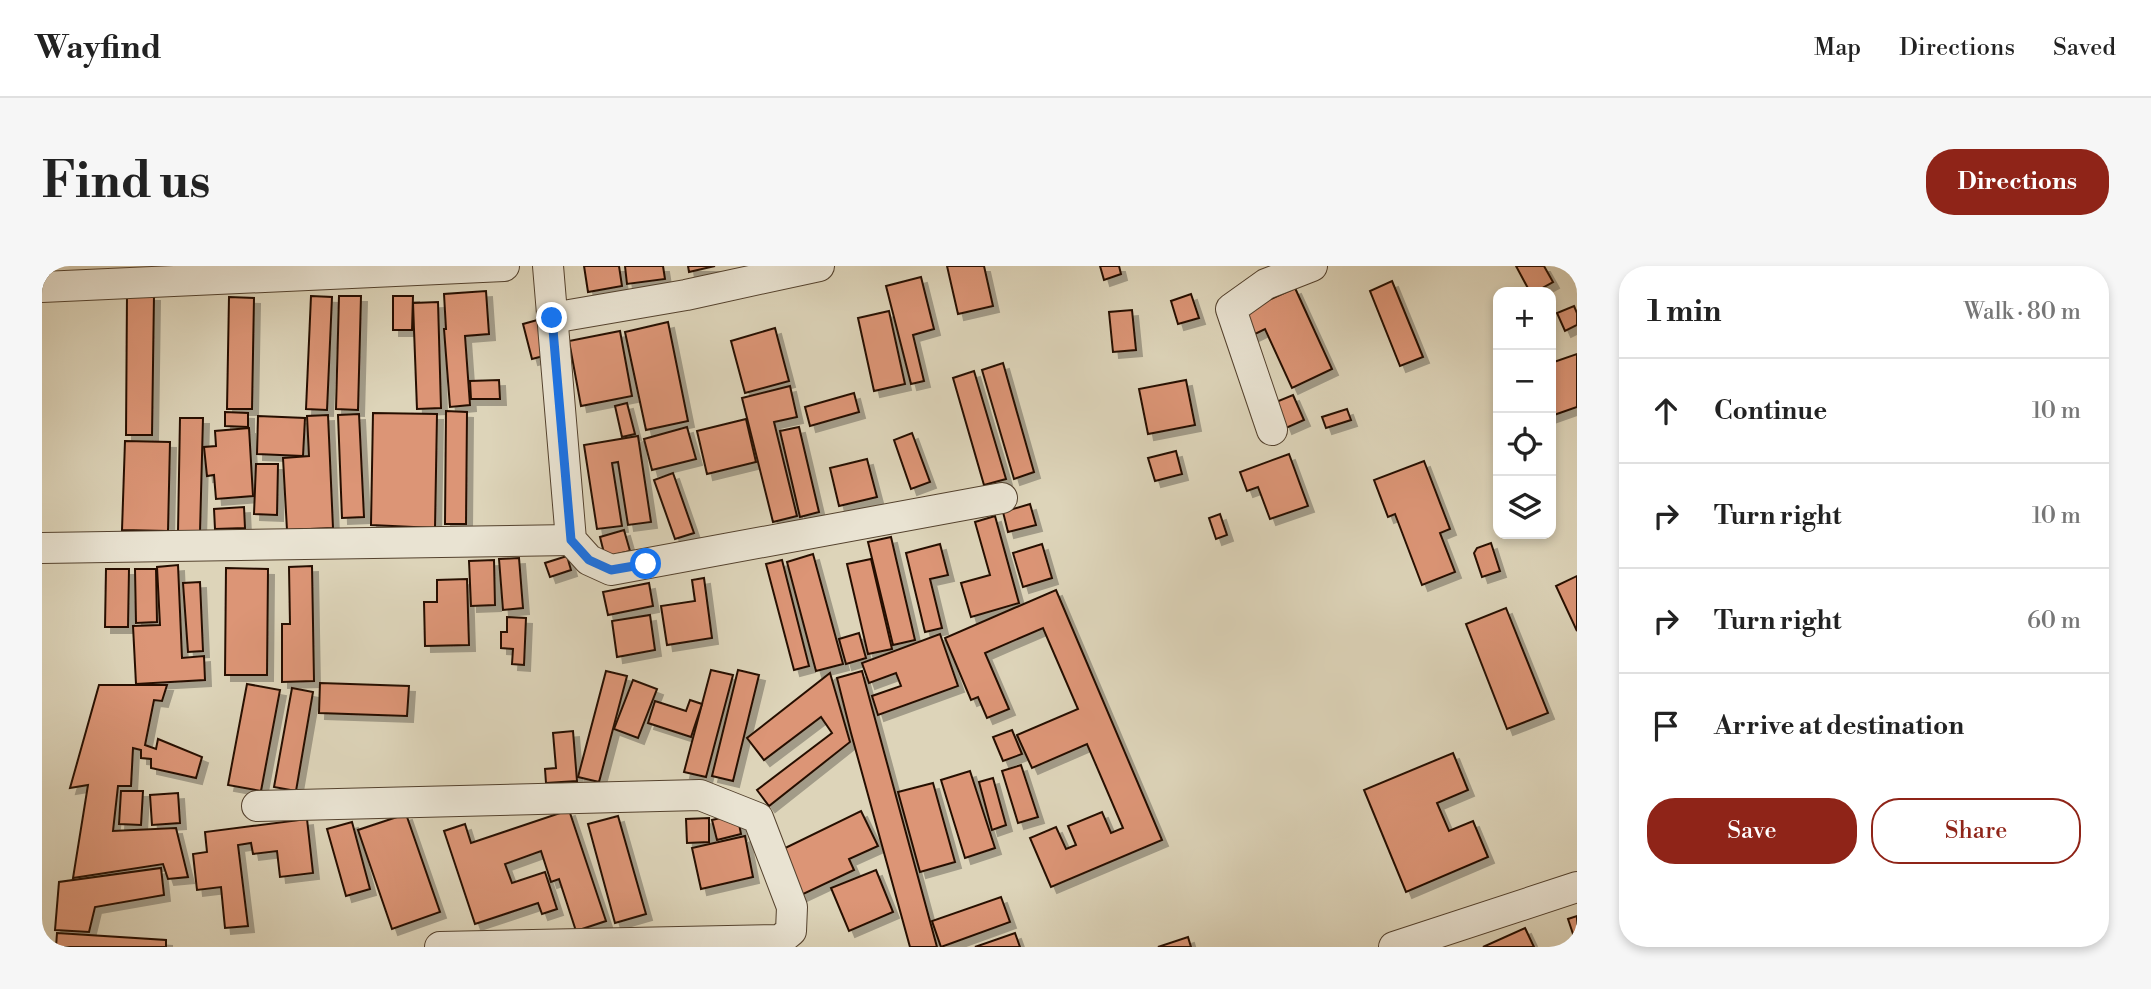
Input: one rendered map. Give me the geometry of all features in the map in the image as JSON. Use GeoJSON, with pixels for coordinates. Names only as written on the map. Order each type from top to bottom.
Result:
{"type":"FeatureCollection","features":[{"type":"Feature","properties":{"kind":"street"},"geometry":{"type":"LineString","coordinates":[[42,287],[504,266]]}},
{"type":"Feature","properties":{"kind":"street"},"geometry":{"type":"LineString","coordinates":[[548,266],[571,540],[589,560],[611,570],[1002,498]]}},
{"type":"Feature","properties":{"kind":"street"},"geometry":{"type":"LineString","coordinates":[[552,318],[686,295],[819,266]]}},
{"type":"Feature","properties":{"kind":"street"},"geometry":{"type":"LineString","coordinates":[[1272,430],[1231,309],[1266,284],[1312,266]]}},
{"type":"Feature","properties":{"kind":"street"},"geometry":{"type":"LineString","coordinates":[[42,548],[571,540]]}},
{"type":"Feature","properties":{"kind":"street"},"geometry":{"type":"LineString","coordinates":[[257,806],[700,795],[758,818],[792,907],[791,930],[780,940],[440,947]]}},
{"type":"Feature","properties":{"kind":"street"},"geometry":{"type":"LineString","coordinates":[[1394,947],[1577,887]]}},
{"type":"Feature","properties":{"kind":"building"},"geometry":{"type":"Polygon","coordinates":[[[584,266],[619,266],[622,286],[588,292],[584,266]]]}},
{"type":"Feature","properties":{"kind":"building"},"geometry":{"type":"Polygon","coordinates":[[[625,266],[663,266],[665,279],[627,284],[625,266]]]}},
{"type":"Feature","properties":{"kind":"building"},"geometry":{"type":"Polygon","coordinates":[[[688,266],[715,266],[689,272],[688,266]]]}},
{"type":"Feature","properties":{"kind":"building"},"geometry":{"type":"Polygon","coordinates":[[[947,266],[984,266],[993,306],[958,314],[947,266]]]}},
{"type":"Feature","properties":{"kind":"building"},"geometry":{"type":"Polygon","coordinates":[[[1100,266],[1119,266],[1121,274],[1104,280],[1100,266]]]}},
{"type":"Feature","properties":{"kind":"building"},"geometry":{"type":"Polygon","coordinates":[[[1516,266],[1544,266],[1553,282],[1544,287],[1527,287],[1516,266]]]}},
{"type":"Feature","properties":{"kind":"building"},"geometry":{"type":"Polygon","coordinates":[[[921,277],[934,329],[913,335],[924,381],[911,384],[886,286],[921,277]]]}},
{"type":"Feature","properties":{"kind":"building"},"geometry":{"type":"Polygon","coordinates":[[[1392,281],[1423,357],[1400,366],[1370,291],[1392,281]]]}},
{"type":"Feature","properties":{"kind":"building"},"geometry":{"type":"Polygon","coordinates":[[[1295,288],[1332,369],[1292,388],[1265,329],[1251,336],[1240,313],[1295,288]]]}},
{"type":"Feature","properties":{"kind":"building"},"geometry":{"type":"Polygon","coordinates":[[[486,291],[489,334],[465,336],[470,405],[450,407],[444,294],[486,291]]]}},
{"type":"Feature","properties":{"kind":"building"},"geometry":{"type":"Polygon","coordinates":[[[1191,294],[1199,318],[1178,324],[1171,301],[1191,294]]]}},
{"type":"Feature","properties":{"kind":"building"},"geometry":{"type":"Polygon","coordinates":[[[127,295],[154,295],[152,435],[126,435],[127,295]]]}},
{"type":"Feature","properties":{"kind":"building"},"geometry":{"type":"Polygon","coordinates":[[[311,296],[332,297],[327,410],[306,409],[311,296]]]}},
{"type":"Feature","properties":{"kind":"building"},"geometry":{"type":"Polygon","coordinates":[[[339,296],[361,296],[358,410],[336,409],[339,296]]]}},
{"type":"Feature","properties":{"kind":"building"},"geometry":{"type":"Polygon","coordinates":[[[393,296],[413,296],[412,330],[393,330],[393,296]]]}},
{"type":"Feature","properties":{"kind":"building"},"geometry":{"type":"Polygon","coordinates":[[[229,297],[254,298],[252,409],[227,409],[229,297]]]}},
{"type":"Feature","properties":{"kind":"building"},"geometry":{"type":"Polygon","coordinates":[[[438,302],[441,408],[417,409],[413,303],[438,302]]]}},
{"type":"Feature","properties":{"kind":"building"},"geometry":{"type":"Polygon","coordinates":[[[1574,306],[1577,325],[1565,331],[1557,313],[1574,306]]]}},
{"type":"Feature","properties":{"kind":"building"},"geometry":{"type":"Polygon","coordinates":[[[1132,310],[1136,350],[1113,352],[1109,312],[1132,310]]]}},
{"type":"Feature","properties":{"kind":"building"},"geometry":{"type":"Polygon","coordinates":[[[889,311],[905,384],[874,391],[858,318],[889,311]]]}},
{"type":"Feature","properties":{"kind":"building"},"geometry":{"type":"Polygon","coordinates":[[[541,319],[551,354],[532,359],[523,324],[541,319]]]}},
{"type":"Feature","properties":{"kind":"building"},"geometry":{"type":"Polygon","coordinates":[[[668,322],[688,421],[646,430],[625,332],[668,322]]]}},
{"type":"Feature","properties":{"kind":"building"},"geometry":{"type":"Polygon","coordinates":[[[775,328],[789,381],[745,393],[731,341],[775,328]]]}},
{"type":"Feature","properties":{"kind":"building"},"geometry":{"type":"Polygon","coordinates":[[[620,331],[632,396],[581,406],[569,341],[620,331]]]}},
{"type":"Feature","properties":{"kind":"building"},"geometry":{"type":"Polygon","coordinates":[[[1577,354],[1577,407],[1556,414],[1556,413],[1556,361],[1577,354]]]}},
{"type":"Feature","properties":{"kind":"building"},"geometry":{"type":"Polygon","coordinates":[[[1003,363],[1034,472],[1014,479],[982,370],[1003,363]]]}},
{"type":"Feature","properties":{"kind":"building"},"geometry":{"type":"Polygon","coordinates":[[[974,371],[1006,479],[984,485],[953,378],[974,371]]]}},
{"type":"Feature","properties":{"kind":"building"},"geometry":{"type":"Polygon","coordinates":[[[499,380],[500,399],[471,399],[470,381],[499,380]]]}},
{"type":"Feature","properties":{"kind":"building"},"geometry":{"type":"Polygon","coordinates":[[[1186,380],[1195,425],[1148,434],[1139,389],[1186,380]]]}},
{"type":"Feature","properties":{"kind":"building"},"geometry":{"type":"Polygon","coordinates":[[[790,386],[797,417],[774,422],[797,516],[773,522],[742,398],[790,386]]]}},
{"type":"Feature","properties":{"kind":"building"},"geometry":{"type":"Polygon","coordinates":[[[854,393],[859,412],[810,426],[805,407],[854,393]]]}},
{"type":"Feature","properties":{"kind":"building"},"geometry":{"type":"Polygon","coordinates":[[[1293,395],[1304,420],[1286,428],[1276,402],[1293,395]]]}},
{"type":"Feature","properties":{"kind":"building"},"geometry":{"type":"Polygon","coordinates":[[[627,403],[635,434],[622,437],[615,406],[627,403]]]}},
{"type":"Feature","properties":{"kind":"building"},"geometry":{"type":"Polygon","coordinates":[[[1347,409],[1351,420],[1326,428],[1322,417],[1347,409]]]}},
{"type":"Feature","properties":{"kind":"building"},"geometry":{"type":"Polygon","coordinates":[[[446,411],[467,412],[466,524],[445,524],[446,411]]]}},
{"type":"Feature","properties":{"kind":"building"},"geometry":{"type":"Polygon","coordinates":[[[225,412],[248,413],[248,427],[225,426],[225,412]]]}},
{"type":"Feature","properties":{"kind":"building"},"geometry":{"type":"Polygon","coordinates":[[[373,413],[437,414],[435,528],[371,525],[373,413]]]}},
{"type":"Feature","properties":{"kind":"building"},"geometry":{"type":"Polygon","coordinates":[[[359,414],[364,517],[342,518],[338,415],[359,414]]]}},
{"type":"Feature","properties":{"kind":"building"},"geometry":{"type":"Polygon","coordinates":[[[328,415],[333,528],[287,530],[283,458],[309,456],[307,416],[328,415]]]}},
{"type":"Feature","properties":{"kind":"building"},"geometry":{"type":"Polygon","coordinates":[[[258,416],[305,418],[303,456],[257,454],[258,416]]]}},
{"type":"Feature","properties":{"kind":"building"},"geometry":{"type":"Polygon","coordinates":[[[180,418],[203,418],[200,532],[178,532],[180,418]]]}},
{"type":"Feature","properties":{"kind":"building"},"geometry":{"type":"Polygon","coordinates":[[[746,419],[756,462],[707,474],[697,431],[746,419]]]}},
{"type":"Feature","properties":{"kind":"building"},"geometry":{"type":"Polygon","coordinates":[[[687,427],[696,459],[652,470],[644,439],[687,427]]]}},
{"type":"Feature","properties":{"kind":"building"},"geometry":{"type":"Polygon","coordinates":[[[799,427],[819,512],[800,517],[780,431],[799,427]]]}},
{"type":"Feature","properties":{"kind":"building"},"geometry":{"type":"Polygon","coordinates":[[[249,428],[253,496],[216,499],[214,475],[207,476],[204,447],[216,446],[215,431],[249,428]]]}},
{"type":"Feature","properties":{"kind":"building"},"geometry":{"type":"Polygon","coordinates":[[[912,433],[930,482],[911,489],[894,440],[912,433]]]}},
{"type":"Feature","properties":{"kind":"building"},"geometry":{"type":"Polygon","coordinates":[[[638,436],[651,522],[628,525],[618,462],[612,463],[622,526],[597,529],[584,445],[638,436]]]}},
{"type":"Feature","properties":{"kind":"building"},"geometry":{"type":"Polygon","coordinates":[[[125,441],[170,442],[168,531],[122,530],[125,441]]]}},
{"type":"Feature","properties":{"kind":"building"},"geometry":{"type":"Polygon","coordinates":[[[1176,451],[1182,474],[1155,481],[1148,458],[1176,451]]]}},
{"type":"Feature","properties":{"kind":"building"},"geometry":{"type":"Polygon","coordinates":[[[1289,454],[1308,506],[1270,519],[1258,487],[1247,491],[1240,472],[1289,454]]]}},
{"type":"Feature","properties":{"kind":"building"},"geometry":{"type":"Polygon","coordinates":[[[867,459],[877,497],[839,506],[830,468],[867,459]]]}},
{"type":"Feature","properties":{"kind":"building"},"geometry":{"type":"Polygon","coordinates":[[[1424,461],[1450,529],[1440,533],[1455,572],[1422,585],[1395,514],[1388,517],[1374,480],[1424,461]]]}},
{"type":"Feature","properties":{"kind":"building"},"geometry":{"type":"Polygon","coordinates":[[[256,464],[278,464],[277,515],[254,514],[256,464]]]}},
{"type":"Feature","properties":{"kind":"building"},"geometry":{"type":"Polygon","coordinates":[[[673,473],[694,533],[675,539],[654,480],[673,473]]]}},
{"type":"Feature","properties":{"kind":"building"},"geometry":{"type":"Polygon","coordinates":[[[1030,504],[1036,525],[1008,532],[1003,512],[1030,504]]]}},
{"type":"Feature","properties":{"kind":"building"},"geometry":{"type":"Polygon","coordinates":[[[244,507],[245,528],[215,529],[214,509],[244,507]]]}},
{"type":"Feature","properties":{"kind":"building"},"geometry":{"type":"Polygon","coordinates":[[[1220,514],[1227,535],[1216,539],[1209,518],[1220,514]]]}},
{"type":"Feature","properties":{"kind":"building"},"geometry":{"type":"Polygon","coordinates":[[[995,516],[1019,603],[971,617],[961,583],[990,575],[975,522],[995,516]]]}},
{"type":"Feature","properties":{"kind":"building"},"geometry":{"type":"Polygon","coordinates":[[[624,530],[630,551],[605,557],[600,537],[624,530]]]}},
{"type":"Feature","properties":{"kind":"building"},"geometry":{"type":"Polygon","coordinates":[[[891,537],[915,640],[893,645],[868,542],[891,537]]]}},
{"type":"Feature","properties":{"kind":"building"},"geometry":{"type":"Polygon","coordinates":[[[1491,543],[1500,571],[1482,577],[1474,553],[1477,548],[1491,543]]]}},
{"type":"Feature","properties":{"kind":"building"},"geometry":{"type":"Polygon","coordinates":[[[940,544],[948,575],[930,579],[942,628],[925,632],[906,553],[940,544]]]}},
{"type":"Feature","properties":{"kind":"building"},"geometry":{"type":"Polygon","coordinates":[[[1042,544],[1052,578],[1023,587],[1013,553],[1042,544]]]}},
{"type":"Feature","properties":{"kind":"building"},"geometry":{"type":"Polygon","coordinates":[[[813,554],[843,664],[816,671],[787,562],[813,554]]]}},
{"type":"Feature","properties":{"kind":"building"},"geometry":{"type":"Polygon","coordinates":[[[567,556],[571,570],[550,577],[545,563],[567,556]]]}},
{"type":"Feature","properties":{"kind":"building"},"geometry":{"type":"Polygon","coordinates":[[[519,558],[523,608],[503,610],[499,559],[519,558]]]}},
{"type":"Feature","properties":{"kind":"building"},"geometry":{"type":"Polygon","coordinates":[[[871,559],[892,649],[868,654],[847,564],[871,559]]]}},
{"type":"Feature","properties":{"kind":"building"},"geometry":{"type":"Polygon","coordinates":[[[494,560],[495,605],[471,606],[469,561],[494,560]]]}},
{"type":"Feature","properties":{"kind":"building"},"geometry":{"type":"Polygon","coordinates":[[[782,560],[809,666],[794,670],[766,564],[782,560]]]}},
{"type":"Feature","properties":{"kind":"building"},"geometry":{"type":"Polygon","coordinates":[[[178,565],[182,658],[204,656],[205,680],[136,684],[133,626],[160,625],[157,567],[178,565]]]}},
{"type":"Feature","properties":{"kind":"building"},"geometry":{"type":"Polygon","coordinates":[[[312,566],[314,681],[282,682],[282,624],[290,624],[289,567],[312,566]]]}},
{"type":"Feature","properties":{"kind":"building"},"geometry":{"type":"Polygon","coordinates":[[[226,568],[268,569],[267,675],[225,675],[226,568]]]}},
{"type":"Feature","properties":{"kind":"building"},"geometry":{"type":"Polygon","coordinates":[[[106,569],[129,569],[128,627],[105,627],[106,569]]]}},
{"type":"Feature","properties":{"kind":"building"},"geometry":{"type":"Polygon","coordinates":[[[135,569],[156,569],[157,622],[136,623],[135,569]]]}},
{"type":"Feature","properties":{"kind":"building"},"geometry":{"type":"Polygon","coordinates":[[[1577,576],[1577,631],[1556,586],[1577,576]]]}},
{"type":"Feature","properties":{"kind":"building"},"geometry":{"type":"Polygon","coordinates":[[[704,578],[712,638],[667,645],[661,606],[695,601],[692,580],[704,578]]]}},
{"type":"Feature","properties":{"kind":"building"},"geometry":{"type":"Polygon","coordinates":[[[467,579],[469,645],[425,646],[424,602],[437,602],[437,580],[467,579]]]}},
{"type":"Feature","properties":{"kind":"building"},"geometry":{"type":"Polygon","coordinates":[[[200,582],[203,651],[188,652],[183,583],[200,582]]]}},
{"type":"Feature","properties":{"kind":"building"},"geometry":{"type":"Polygon","coordinates":[[[649,583],[653,606],[608,615],[603,592],[649,583]]]}},
{"type":"Feature","properties":{"kind":"building"},"geometry":{"type":"Polygon","coordinates":[[[1056,590],[1162,840],[1051,887],[1030,838],[1056,827],[1066,849],[1076,845],[1068,826],[1102,812],[1111,833],[1123,828],[1087,744],[1032,768],[1017,735],[1078,709],[1043,628],[985,653],[1009,709],[987,718],[978,697],[971,700],[945,638],[1056,590]]]}},
{"type":"Feature","properties":{"kind":"building"},"geometry":{"type":"Polygon","coordinates":[[[1506,608],[1548,713],[1507,729],[1466,624],[1506,608]]]}},
{"type":"Feature","properties":{"kind":"building"},"geometry":{"type":"Polygon","coordinates":[[[650,615],[655,650],[617,657],[612,621],[650,615]]]}},
{"type":"Feature","properties":{"kind":"building"},"geometry":{"type":"Polygon","coordinates":[[[507,617],[526,618],[524,665],[512,664],[513,649],[501,648],[501,632],[507,632],[507,617]]]}},
{"type":"Feature","properties":{"kind":"building"},"geometry":{"type":"Polygon","coordinates":[[[859,633],[866,658],[846,664],[839,639],[859,633]]]}},
{"type":"Feature","properties":{"kind":"building"},"geometry":{"type":"Polygon","coordinates":[[[940,634],[958,686],[878,715],[872,696],[901,686],[896,673],[869,683],[862,663],[940,634]]]}},
{"type":"Feature","properties":{"kind":"building"},"geometry":{"type":"Polygon","coordinates":[[[711,670],[733,675],[706,777],[684,772],[711,670]]]}},
{"type":"Feature","properties":{"kind":"building"},"geometry":{"type":"Polygon","coordinates":[[[738,670],[759,675],[733,781],[712,776],[738,670]]]}},
{"type":"Feature","properties":{"kind":"building"},"geometry":{"type":"Polygon","coordinates":[[[606,671],[627,676],[599,782],[578,777],[606,671]]]}},
{"type":"Feature","properties":{"kind":"building"},"geometry":{"type":"Polygon","coordinates":[[[862,671],[937,947],[910,947],[851,733],[837,678],[862,671]]]}},
{"type":"Feature","properties":{"kind":"building"},"geometry":{"type":"Polygon","coordinates":[[[830,673],[850,742],[769,806],[757,790],[832,733],[821,717],[764,760],[747,738],[830,673]]]}},
{"type":"Feature","properties":{"kind":"building"},"geometry":{"type":"Polygon","coordinates":[[[633,680],[657,689],[638,738],[614,729],[633,680]]]}},
{"type":"Feature","properties":{"kind":"building"},"geometry":{"type":"Polygon","coordinates":[[[320,683],[409,686],[407,716],[319,713],[320,683]]]}},
{"type":"Feature","properties":{"kind":"building"},"geometry":{"type":"Polygon","coordinates":[[[247,684],[280,690],[261,791],[228,785],[247,684]]]}},
{"type":"Feature","properties":{"kind":"building"},"geometry":{"type":"Polygon","coordinates":[[[99,685],[167,685],[162,701],[154,700],[145,745],[156,749],[158,739],[202,757],[196,778],[151,768],[151,759],[141,758],[141,750],[133,748],[131,786],[118,786],[113,831],[176,828],[188,877],[168,879],[163,864],[73,878],[88,785],[70,788],[99,685]]]}},
{"type":"Feature","properties":{"kind":"building"},"geometry":{"type":"Polygon","coordinates":[[[292,688],[313,692],[296,791],[274,787],[292,688]]]}},
{"type":"Feature","properties":{"kind":"building"},"geometry":{"type":"Polygon","coordinates":[[[690,700],[702,704],[691,737],[648,723],[655,701],[686,711],[690,700]]]}},
{"type":"Feature","properties":{"kind":"building"},"geometry":{"type":"Polygon","coordinates":[[[1012,730],[1022,754],[1003,761],[993,737],[1012,730]]]}},
{"type":"Feature","properties":{"kind":"building"},"geometry":{"type":"Polygon","coordinates":[[[573,731],[577,781],[546,783],[545,769],[556,768],[553,733],[573,731]]]}},
{"type":"Feature","properties":{"kind":"building"},"geometry":{"type":"Polygon","coordinates":[[[1453,753],[1468,790],[1437,803],[1449,831],[1473,821],[1488,857],[1406,892],[1364,790],[1453,753]]]}},
{"type":"Feature","properties":{"kind":"building"},"geometry":{"type":"Polygon","coordinates":[[[1021,765],[1038,817],[1018,823],[1002,771],[1021,765]]]}},
{"type":"Feature","properties":{"kind":"building"},"geometry":{"type":"Polygon","coordinates":[[[970,771],[995,848],[965,858],[941,780],[970,771]]]}},
{"type":"Feature","properties":{"kind":"building"},"geometry":{"type":"Polygon","coordinates":[[[993,778],[1006,825],[992,830],[979,782],[993,778]]]}},
{"type":"Feature","properties":{"kind":"building"},"geometry":{"type":"Polygon","coordinates":[[[933,783],[955,862],[920,872],[898,792],[933,783]]]}},
{"type":"Feature","properties":{"kind":"building"},"geometry":{"type":"Polygon","coordinates":[[[121,791],[143,791],[141,825],[119,824],[121,791]]]}},
{"type":"Feature","properties":{"kind":"building"},"geometry":{"type":"Polygon","coordinates":[[[178,793],[180,823],[152,825],[150,795],[178,793]]]}},
{"type":"Feature","properties":{"kind":"building"},"geometry":{"type":"Polygon","coordinates":[[[569,810],[606,921],[576,931],[559,879],[551,882],[541,851],[505,864],[512,883],[545,872],[557,909],[542,914],[538,903],[475,924],[444,831],[465,824],[471,843],[569,810]]]}},
{"type":"Feature","properties":{"kind":"building"},"geometry":{"type":"Polygon","coordinates":[[[861,811],[878,846],[849,859],[854,870],[799,896],[777,852],[861,811]]]}},
{"type":"Feature","properties":{"kind":"building"},"geometry":{"type":"Polygon","coordinates":[[[406,814],[440,912],[392,929],[358,830],[406,814]]]}},
{"type":"Feature","properties":{"kind":"building"},"geometry":{"type":"Polygon","coordinates":[[[737,814],[741,834],[717,840],[712,820],[737,814]]]}},
{"type":"Feature","properties":{"kind":"building"},"geometry":{"type":"Polygon","coordinates":[[[618,816],[646,914],[615,923],[588,824],[618,816]]]}},
{"type":"Feature","properties":{"kind":"building"},"geometry":{"type":"Polygon","coordinates":[[[709,818],[709,842],[687,843],[686,819],[709,818]]]}},
{"type":"Feature","properties":{"kind":"building"},"geometry":{"type":"Polygon","coordinates":[[[307,819],[313,873],[280,877],[277,851],[253,854],[251,843],[238,845],[248,926],[225,928],[221,887],[197,890],[193,854],[207,852],[205,832],[307,819]]]}},
{"type":"Feature","properties":{"kind":"building"},"geometry":{"type":"Polygon","coordinates":[[[352,822],[370,889],[346,896],[327,829],[352,822]]]}},
{"type":"Feature","properties":{"kind":"building"},"geometry":{"type":"Polygon","coordinates":[[[745,836],[753,877],[701,889],[692,848],[745,836]]]}},
{"type":"Feature","properties":{"kind":"building"},"geometry":{"type":"Polygon","coordinates":[[[161,868],[164,895],[95,907],[89,932],[55,930],[59,882],[161,868]]]}},
{"type":"Feature","properties":{"kind":"building"},"geometry":{"type":"Polygon","coordinates":[[[876,870],[893,912],[849,931],[831,888],[876,870]]]}},
{"type":"Feature","properties":{"kind":"building"},"geometry":{"type":"Polygon","coordinates":[[[1001,897],[1010,922],[941,947],[932,921],[1001,897]]]}},
{"type":"Feature","properties":{"kind":"building"},"geometry":{"type":"Polygon","coordinates":[[[1577,916],[1577,946],[1568,919],[1577,916]]]}},
{"type":"Feature","properties":{"kind":"building"},"geometry":{"type":"Polygon","coordinates":[[[1525,928],[1534,947],[1483,947],[1525,928]]]}},
{"type":"Feature","properties":{"kind":"building"},"geometry":{"type":"Polygon","coordinates":[[[57,933],[166,940],[166,947],[56,947],[57,933]]]}},
{"type":"Feature","properties":{"kind":"building"},"geometry":{"type":"Polygon","coordinates":[[[1015,933],[1020,947],[975,947],[1015,933]]]}},
{"type":"Feature","properties":{"kind":"building"},"geometry":{"type":"Polygon","coordinates":[[[1188,937],[1191,947],[1158,947],[1188,937]]]}},
{"type":"Feature","properties":{"kind":"route"},"geometry":{"type":"LineString","coordinates":[[552,318],[571,540],[589,560],[611,570],[646,564]]}}]}
